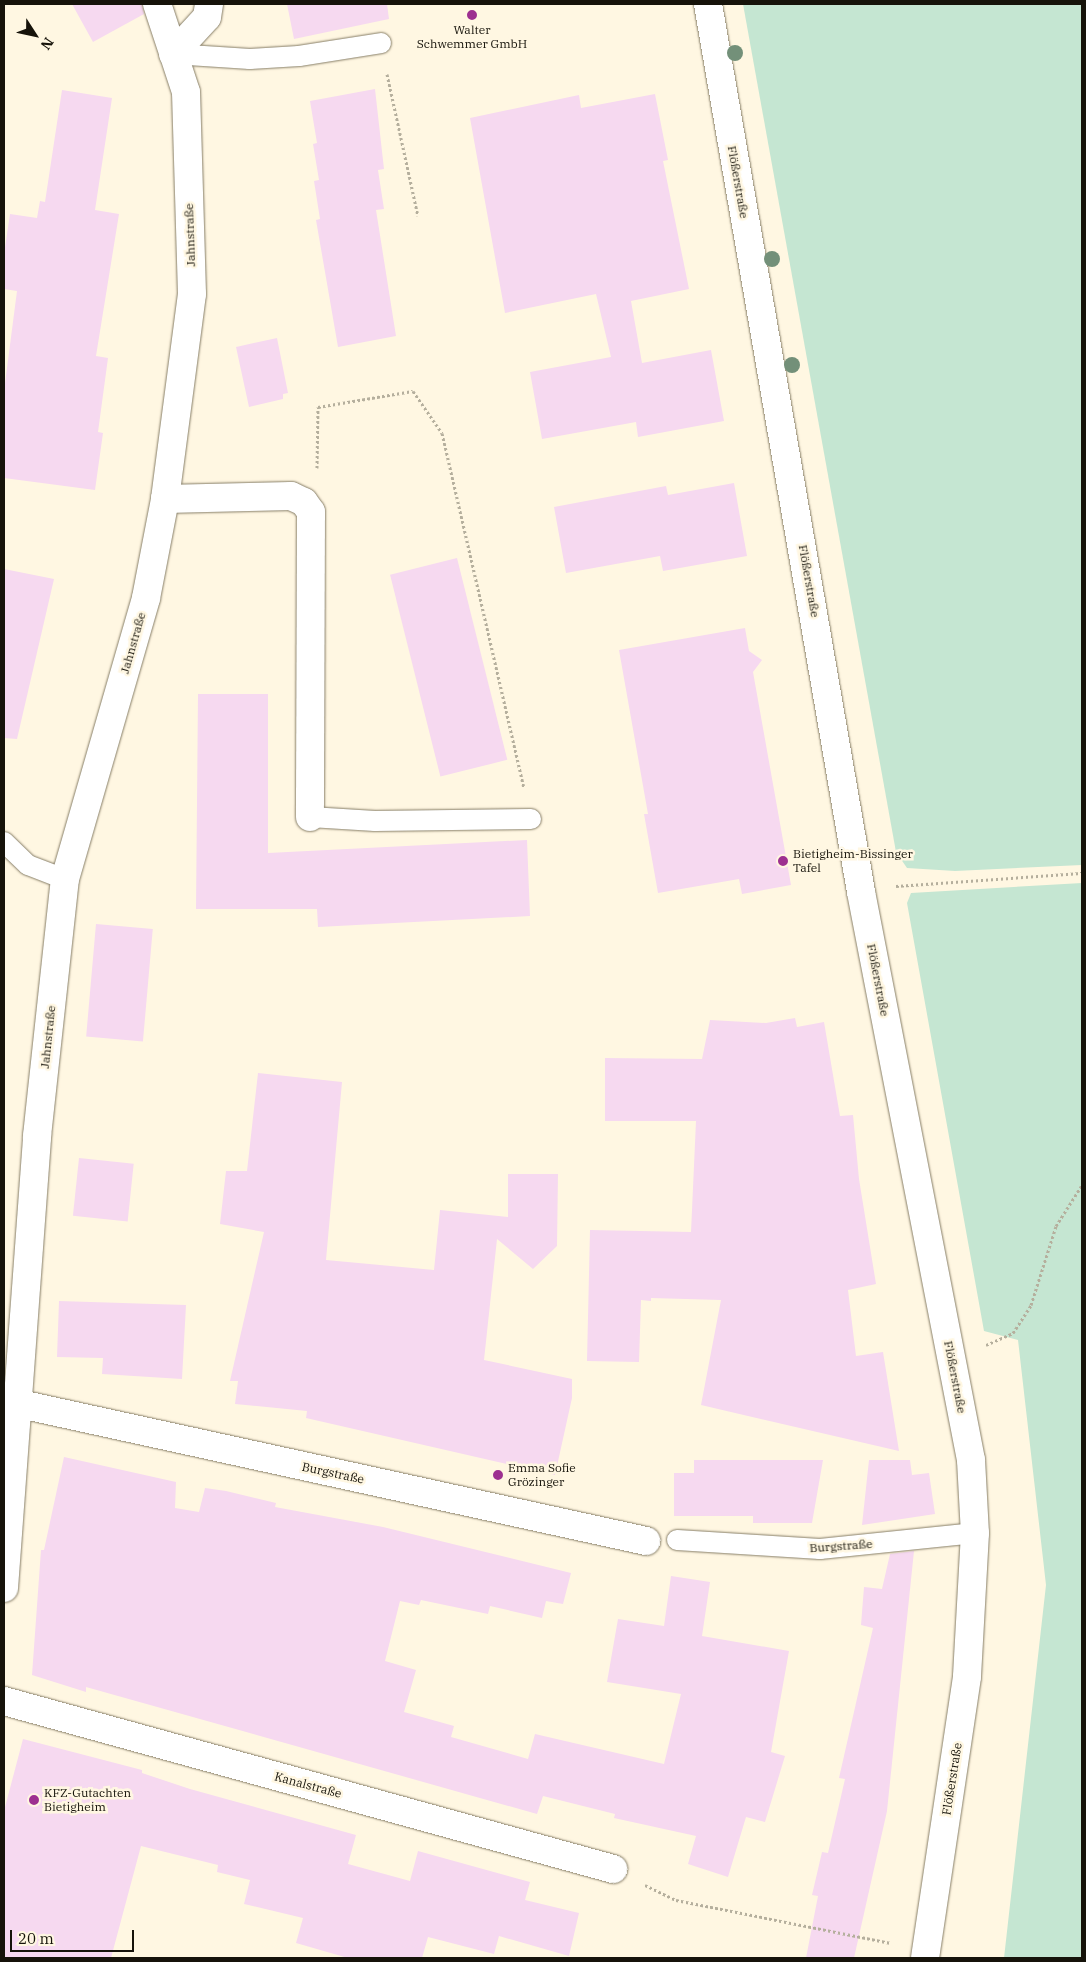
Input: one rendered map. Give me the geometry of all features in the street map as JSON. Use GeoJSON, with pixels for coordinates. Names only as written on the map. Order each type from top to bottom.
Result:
{"type":"FeatureCollection","features":[{"type":"Feature","properties":{"kind":"street","name":"Jahnstraße"},"geometry":{"type":"LineString","coordinates":[[4,1588],[20,1404],[37,1136],[65,879],[146,598],[165,498],[192,294],[186,92],[157,4]]}},
{"type":"Feature","properties":{"kind":"street"},"geometry":{"type":"LineString","coordinates":[[174,54],[207,17],[209,4]]}},
{"type":"Feature","properties":{"kind":"street","name":"Flößerstraße"},"geometry":{"type":"LineString","coordinates":[[708,4],[861,892],[971,1460],[974,1533],[967,1676],[926,1954]]}},
{"type":"Feature","properties":{"kind":"street"},"geometry":{"type":"LineString","coordinates":[[165,498],[291,496],[304,502],[311,512],[310,818]]}},
{"type":"Feature","properties":{"kind":"street","name":"Burgstraße"},"geometry":{"type":"LineString","coordinates":[[20,1404],[646,1541]]}},
{"type":"Feature","properties":{"kind":"street","name":"Kanalstraße"},"geometry":{"type":"LineString","coordinates":[[4,1701],[613,1869]]}},
{"type":"Feature","properties":{"kind":"lane"},"geometry":{"type":"LineString","coordinates":[[174,54],[250,59],[300,56],[381,43]]}},
{"type":"Feature","properties":{"kind":"lane"},"geometry":{"type":"LineString","coordinates":[[310,818],[375,821],[531,819]]}},
{"type":"Feature","properties":{"kind":"lane"},"geometry":{"type":"LineString","coordinates":[[4,842],[28,865],[65,879]]}},
{"type":"Feature","properties":{"kind":"lane","name":"Burgstraße"},"geometry":{"type":"LineString","coordinates":[[677,1540],[820,1549],[974,1533]]}},
{"type":"Feature","properties":{"kind":"path"},"geometry":{"type":"LineString","coordinates":[[381,43],[418,216]]}},
{"type":"Feature","properties":{"kind":"path"},"geometry":{"type":"LineString","coordinates":[[318,449],[318,407],[413,391],[442,433],[531,819]]}},
{"type":"Feature","properties":{"kind":"path"},"geometry":{"type":"LineString","coordinates":[[898,885],[1082,873]]}},
{"type":"Feature","properties":{"kind":"path"},"geometry":{"type":"LineString","coordinates":[[950,1353],[981,1347],[1013,1333],[1031,1306],[1056,1226],[1082,1185]]}},
{"type":"Feature","properties":{"kind":"path"},"geometry":{"type":"LineString","coordinates":[[613,1869],[676,1900],[926,1954]]}},
{"type":"Feature","properties":{"kind":"green space"},"geometry":{"type":"Polygon","coordinates":[[[743,4],[1082,4],[1082,865],[955,871],[907,868],[896,852],[743,4]]]}},
{"type":"Feature","properties":{"kind":"green space"},"geometry":{"type":"Polygon","coordinates":[[[1082,883],[1082,1958],[1004,1958],[1046,1585],[1018,1340],[984,1331],[907,903],[911,893],[1082,883]]]}},
{"type":"Feature","properties":{"kind":"building"},"geometry":{"type":"Polygon","coordinates":[[[72,4],[142,4],[144,14],[93,42],[72,4]]]}},
{"type":"Feature","properties":{"kind":"building"},"geometry":{"type":"Polygon","coordinates":[[[287,4],[387,4],[389,19],[294,39],[287,4]]]}},
{"type":"Feature","properties":{"kind":"building"},"geometry":{"type":"Polygon","coordinates":[[[375,89],[384,169],[378,170],[384,209],[376,210],[396,336],[338,347],[316,220],[320,219],[314,181],[319,180],[313,144],[317,143],[310,101],[375,89]]]}},
{"type":"Feature","properties":{"kind":"building"},"geometry":{"type":"Polygon","coordinates":[[[62,90],[112,98],[95,210],[119,214],[96,356],[108,358],[98,432],[103,433],[95,490],[4,478],[4,391],[17,291],[4,289],[4,254],[10,214],[37,218],[40,201],[45,202],[62,90]]]}},
{"type":"Feature","properties":{"kind":"building"},"geometry":{"type":"Polygon","coordinates":[[[655,94],[668,160],[663,161],[689,289],[631,301],[642,363],[711,350],[724,421],[638,437],[636,422],[542,439],[530,372],[611,357],[596,294],[505,313],[470,118],[579,95],[581,108],[655,94]]]}},
{"type":"Feature","properties":{"kind":"building"},"geometry":{"type":"Polygon","coordinates":[[[277,338],[288,393],[283,394],[283,399],[249,407],[236,347],[277,338]]]}},
{"type":"Feature","properties":{"kind":"building"},"geometry":{"type":"Polygon","coordinates":[[[734,483],[747,556],[663,571],[660,556],[566,573],[554,507],[666,486],[668,495],[734,483]]]}},
{"type":"Feature","properties":{"kind":"building"},"geometry":{"type":"Polygon","coordinates":[[[457,558],[507,760],[440,777],[390,575],[457,558]]]}},
{"type":"Feature","properties":{"kind":"building"},"geometry":{"type":"Polygon","coordinates":[[[4,569],[54,579],[17,739],[4,738],[4,569]]]}},
{"type":"Feature","properties":{"kind":"building"},"geometry":{"type":"Polygon","coordinates":[[[745,628],[749,651],[762,660],[753,672],[791,885],[742,894],[739,879],[658,893],[644,814],[648,814],[619,650],[745,628]]]}},
{"type":"Feature","properties":{"kind":"building"},"geometry":{"type":"Polygon","coordinates":[[[198,694],[268,694],[268,853],[527,840],[530,916],[318,927],[317,909],[196,909],[198,694]]]}},
{"type":"Feature","properties":{"kind":"building"},"geometry":{"type":"Polygon","coordinates":[[[96,924],[153,929],[143,1042],[86,1037],[96,924]]]}},
{"type":"Feature","properties":{"kind":"building"},"geometry":{"type":"Polygon","coordinates":[[[795,1018],[797,1027],[824,1022],[840,1116],[853,1115],[859,1179],[876,1284],[848,1290],[856,1356],[883,1352],[899,1451],[701,1405],[721,1300],[651,1298],[651,1301],[641,1300],[639,1362],[587,1361],[590,1230],[691,1232],[696,1121],[605,1121],[605,1058],[702,1059],[710,1020],[766,1023],[795,1018]]]}},
{"type":"Feature","properties":{"kind":"building"},"geometry":{"type":"Polygon","coordinates":[[[258,1073],[342,1082],[326,1260],[434,1270],[440,1210],[508,1217],[508,1174],[558,1174],[557,1246],[533,1269],[497,1239],[484,1360],[572,1379],[572,1398],[555,1475],[306,1418],[307,1411],[235,1404],[238,1381],[230,1381],[264,1232],[220,1224],[226,1171],[247,1171],[258,1073]]]}},
{"type":"Feature","properties":{"kind":"building"},"geometry":{"type":"Polygon","coordinates":[[[79,1158],[134,1164],[128,1221],[73,1216],[79,1158]]]}},
{"type":"Feature","properties":{"kind":"building"},"geometry":{"type":"Polygon","coordinates":[[[59,1301],[186,1305],[182,1379],[102,1374],[103,1358],[57,1357],[59,1301]]]}},
{"type":"Feature","properties":{"kind":"building"},"geometry":{"type":"Polygon","coordinates":[[[64,1457],[176,1482],[175,1508],[199,1512],[205,1488],[226,1491],[276,1503],[275,1507],[383,1527],[571,1573],[563,1604],[546,1601],[542,1618],[490,1606],[488,1614],[421,1600],[419,1605],[400,1601],[385,1661],[416,1670],[404,1712],[454,1726],[451,1737],[528,1759],[535,1734],[664,1764],[681,1694],[607,1682],[618,1619],[664,1626],[671,1576],[710,1582],[702,1636],[789,1651],[771,1752],[785,1756],[765,1822],[746,1817],[728,1877],[688,1864],[696,1836],[614,1818],[615,1814],[543,1796],[537,1814],[86,1687],[86,1692],[32,1675],[41,1550],[44,1550],[64,1457]]]}},
{"type":"Feature","properties":{"kind":"building"},"geometry":{"type":"Polygon","coordinates":[[[694,1460],[823,1460],[812,1523],[753,1523],[753,1516],[674,1516],[674,1473],[694,1473],[694,1460]]]}},
{"type":"Feature","properties":{"kind":"building"},"geometry":{"type":"Polygon","coordinates":[[[869,1460],[910,1460],[912,1475],[929,1473],[935,1514],[862,1525],[869,1460]]]}},
{"type":"Feature","properties":{"kind":"building"},"geometry":{"type":"Polygon","coordinates":[[[914,1551],[887,1811],[854,1958],[806,1958],[818,1896],[812,1895],[822,1852],[828,1853],[845,1779],[839,1778],[873,1628],[861,1625],[864,1587],[882,1589],[890,1554],[914,1551]]]}},
{"type":"Feature","properties":{"kind":"building"},"geometry":{"type":"Polygon","coordinates":[[[23,1739],[142,1770],[142,1773],[190,1789],[356,1835],[348,1864],[410,1881],[418,1851],[530,1882],[525,1900],[579,1913],[569,1956],[499,1936],[494,1954],[428,1937],[422,1958],[348,1958],[296,1943],[303,1918],[244,1904],[250,1880],[217,1872],[218,1865],[141,1846],[111,1958],[4,1958],[4,1811],[23,1739]]]}},
{"type":"Feature","properties":{"kind":"place","name":"Walter Schwemmer GmbH"},"geometry":{"type":"Point","coordinates":[472,15]}},
{"type":"Feature","properties":{"kind":"place","name":"Bietigheim-Bissinger Tafel"},"geometry":{"type":"Point","coordinates":[783,861]}},
{"type":"Feature","properties":{"kind":"place","name":"Emma Sofie Grözinger"},"geometry":{"type":"Point","coordinates":[498,1475]}},
{"type":"Feature","properties":{"kind":"place","name":"KFZ-Gutachten Bietigheim"},"geometry":{"type":"Point","coordinates":[34,1800]}}]}
